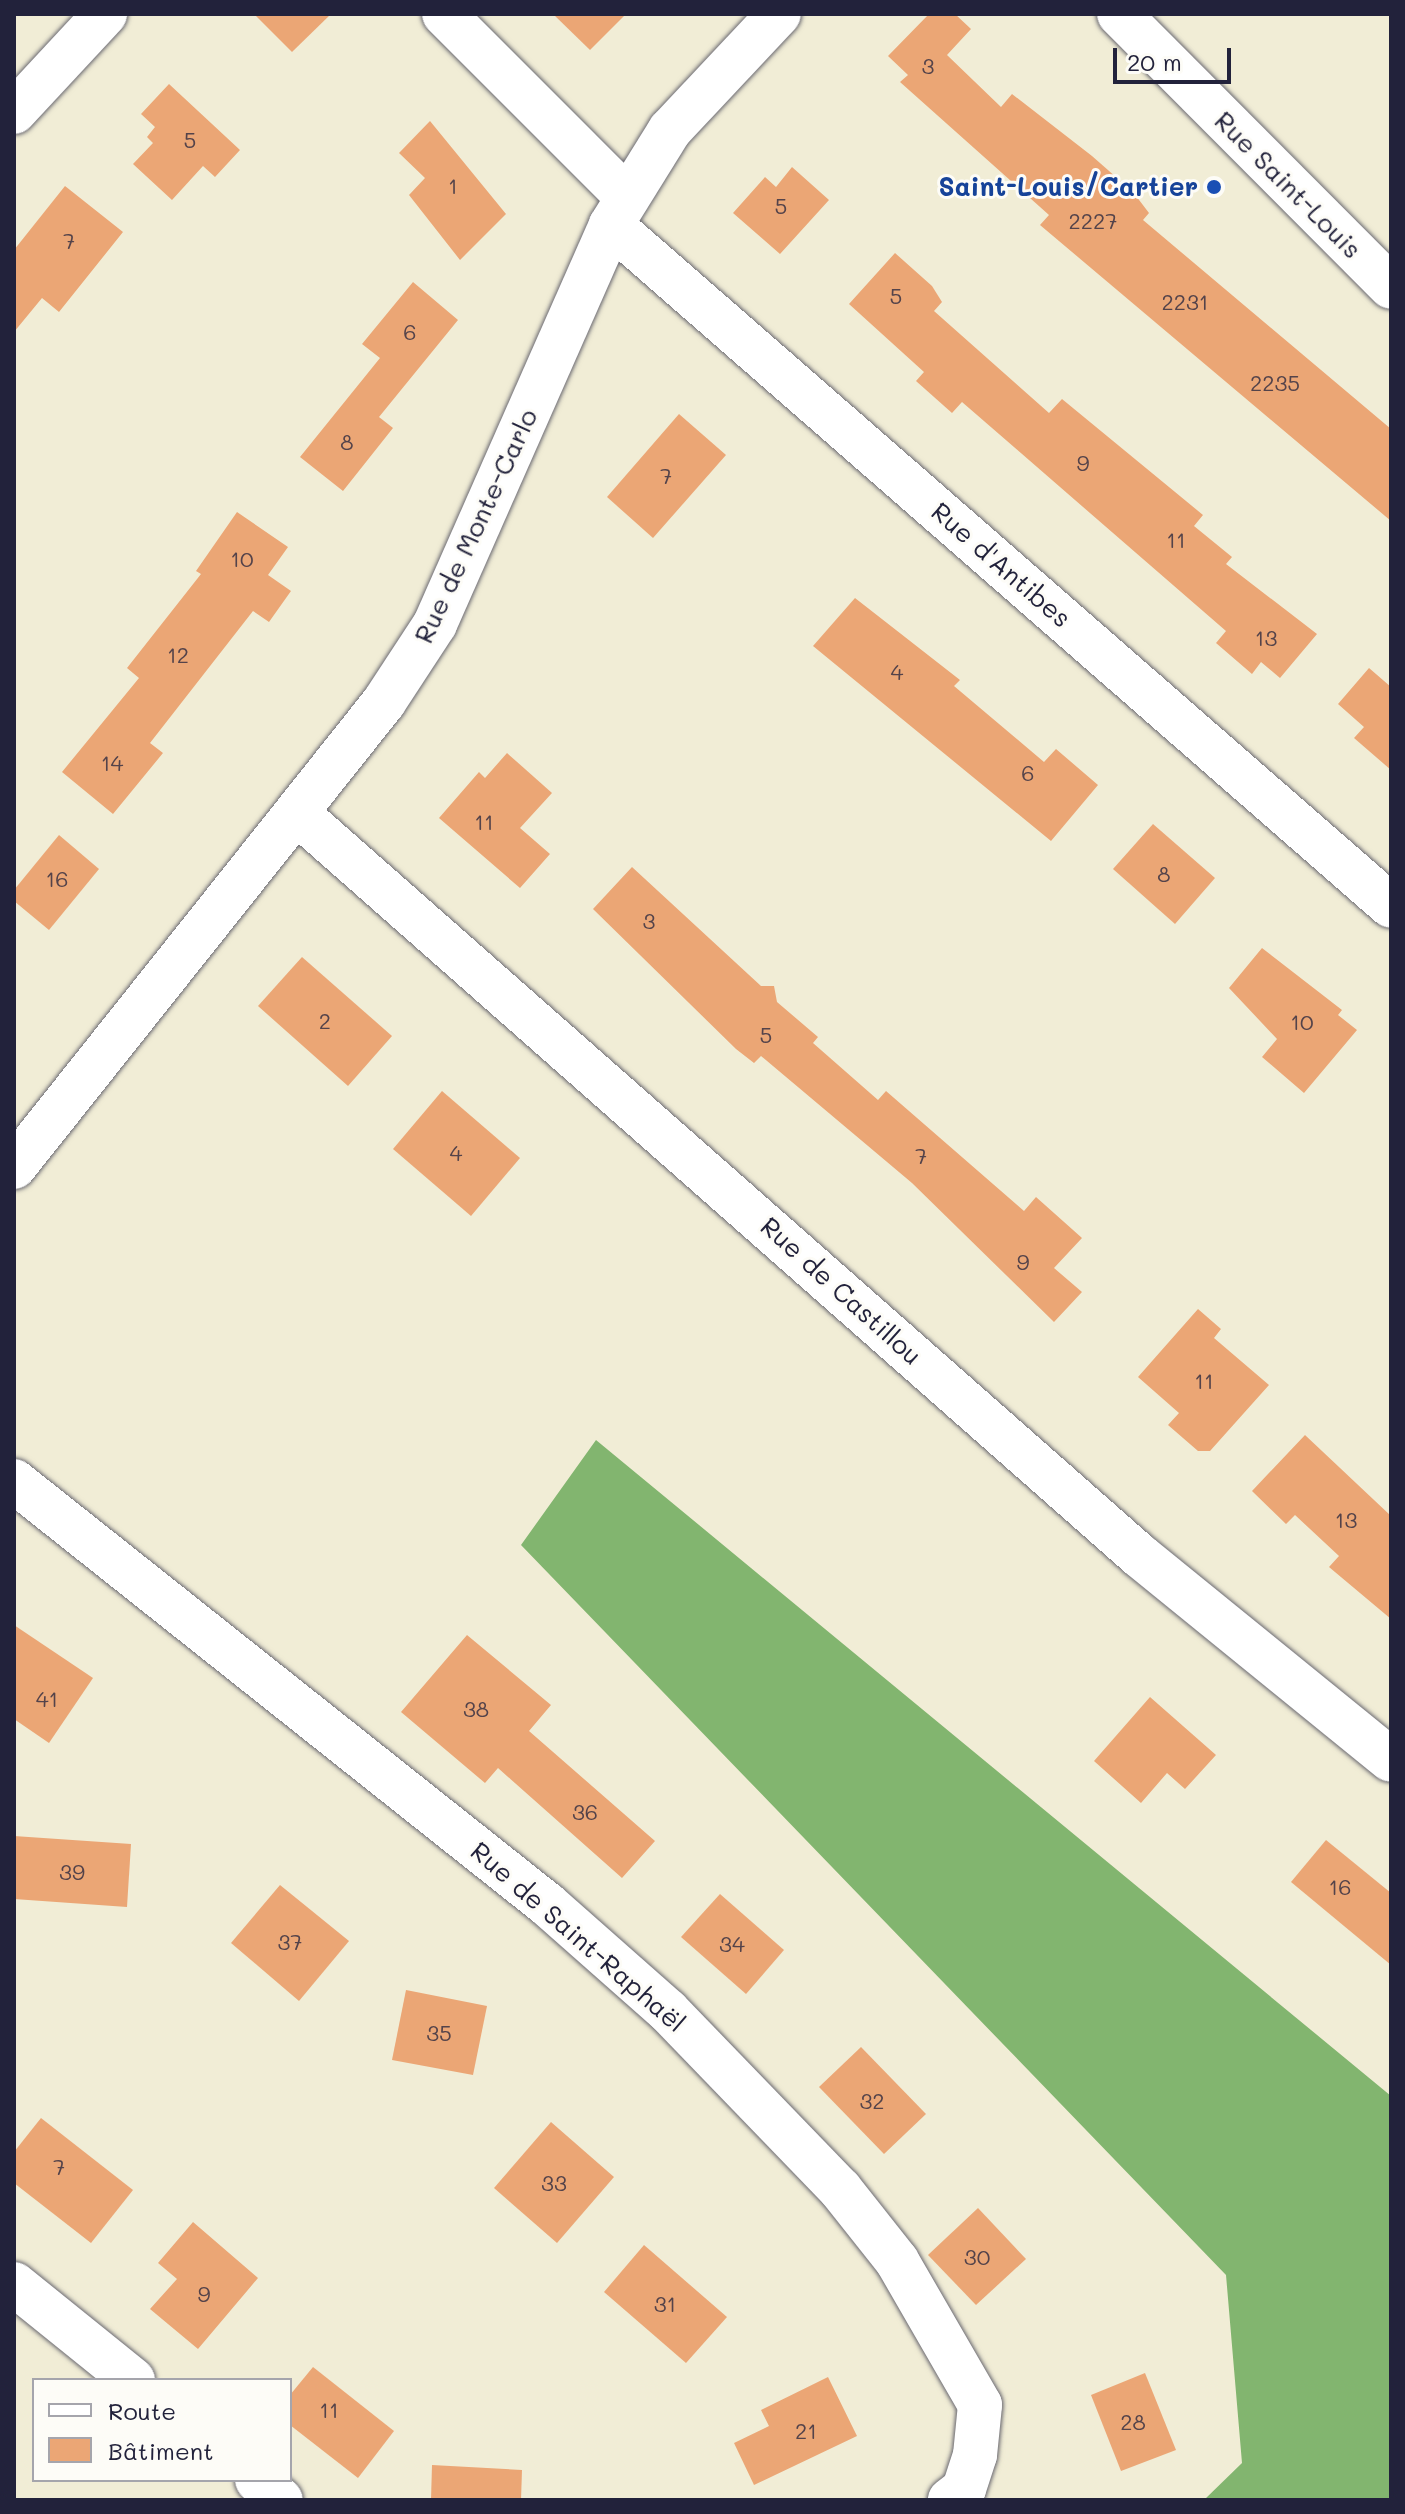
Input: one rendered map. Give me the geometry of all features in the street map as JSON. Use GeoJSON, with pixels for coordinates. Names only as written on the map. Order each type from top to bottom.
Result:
{"type":"FeatureCollection","features":[{"type":"Feature","properties":{"kind":"street"},"geometry":{"type":"LineString","coordinates":[[14,112],[105,14]]}},
{"type":"Feature","properties":{"kind":"street","name":"Rue d'Antibes"},"geometry":{"type":"LineString","coordinates":[[444,14],[619,211],[1391,906]]}},
{"type":"Feature","properties":{"kind":"street","name":"Rue de Monte-Carlo"},"geometry":{"type":"LineString","coordinates":[[14,1167],[298,814],[435,624],[619,211],[695,99],[779,14]]}},
{"type":"Feature","properties":{"kind":"street","name":"Rue Saint-Louis"},"geometry":{"type":"LineString","coordinates":[[1119,14],[1391,287]]}},
{"type":"Feature","properties":{"kind":"street","name":"Rue de Castillou"},"geometry":{"type":"LineString","coordinates":[[298,814],[1140,1556],[1391,1760]]}},
{"type":"Feature","properties":{"kind":"street","name":"Rue de Saint-Raphaël"},"geometry":{"type":"LineString","coordinates":[[14,1481],[548,1905],[668,2011],[840,2189],[897,2261],[980,2405],[975,2455],[964,2489],[950,2500]]}},
{"type":"Feature","properties":{"kind":"street"},"geometry":{"type":"LineString","coordinates":[[14,2284],[131,2378]]}},
{"type":"Feature","properties":{"kind":"street"},"geometry":{"type":"LineString","coordinates":[[259,2482],[281,2500]]}},
{"type":"Feature","properties":{"kind":"green space"},"geometry":{"type":"Polygon","coordinates":[[[596,1440],[1391,2096],[1391,2500],[1204,2500],[1242,2463],[1226,2275],[521,1545],[596,1440]]]}},
{"type":"Feature","properties":{"kind":"building"},"geometry":{"type":"Polygon","coordinates":[[[254,14],[331,14],[292,52],[254,14]]]}},
{"type":"Feature","properties":{"kind":"building"},"geometry":{"type":"Polygon","coordinates":[[[553,14],[626,14],[590,50],[553,14]]]}},
{"type":"Feature","properties":{"kind":"building"},"geometry":{"type":"Polygon","coordinates":[[[929,14],[955,14],[971,29],[947,55],[1001,107],[1012,94],[1092,156],[1133,192],[1149,213],[1143,220],[1391,429],[1391,521],[1040,225],[1049,215],[900,82],[908,75],[888,56],[929,14]]]}},
{"type":"Feature","properties":{"kind":"building"},"geometry":{"type":"Polygon","coordinates":[[[169,84],[240,150],[215,177],[203,166],[172,200],[133,164],[153,143],[147,137],[155,127],[141,114],[169,84]]]}},
{"type":"Feature","properties":{"kind":"building"},"geometry":{"type":"Polygon","coordinates":[[[430,121],[506,214],[460,260],[409,195],[425,178],[399,153],[430,121]]]}},
{"type":"Feature","properties":{"kind":"building"},"geometry":{"type":"Polygon","coordinates":[[[792,167],[829,200],[780,254],[733,213],[765,177],[776,187],[792,167]]]}},
{"type":"Feature","properties":{"kind":"building"},"geometry":{"type":"Polygon","coordinates":[[[65,186],[123,232],[59,312],[42,298],[14,332],[14,250],[65,186]]]}},
{"type":"Feature","properties":{"kind":"building"},"geometry":{"type":"Polygon","coordinates":[[[895,253],[932,286],[942,302],[934,311],[1049,413],[1062,399],[1203,515],[1194,526],[1232,557],[1226,564],[1317,634],[1280,678],[1261,662],[1252,674],[1216,643],[1226,631],[962,402],[952,413],[916,381],[924,372],[849,304],[895,253]]]}},
{"type":"Feature","properties":{"kind":"building"},"geometry":{"type":"Polygon","coordinates":[[[413,282],[458,320],[379,417],[393,428],[343,491],[300,457],[380,358],[362,344],[413,282]]]}},
{"type":"Feature","properties":{"kind":"building"},"geometry":{"type":"Polygon","coordinates":[[[679,414],[726,455],[653,538],[607,497],[679,414]]]}},
{"type":"Feature","properties":{"kind":"building"},"geometry":{"type":"Polygon","coordinates":[[[237,512],[288,547],[268,575],[291,591],[269,622],[253,611],[150,743],[163,753],[113,814],[62,772],[139,678],[127,668],[201,574],[196,571],[237,512]]]}},
{"type":"Feature","properties":{"kind":"building"},"geometry":{"type":"Polygon","coordinates":[[[855,598],[960,680],[954,686],[1044,762],[1056,749],[1098,785],[1051,841],[813,646],[855,598]]]}},
{"type":"Feature","properties":{"kind":"building"},"geometry":{"type":"Polygon","coordinates":[[[1369,668],[1391,687],[1391,770],[1354,738],[1364,727],[1338,704],[1369,668]]]}},
{"type":"Feature","properties":{"kind":"building"},"geometry":{"type":"Polygon","coordinates":[[[507,753],[552,793],[520,828],[550,854],[520,888],[439,818],[479,772],[485,778],[507,753]]]}},
{"type":"Feature","properties":{"kind":"building"},"geometry":{"type":"Polygon","coordinates":[[[1153,824],[1215,878],[1175,924],[1113,869],[1153,824]]]}},
{"type":"Feature","properties":{"kind":"building"},"geometry":{"type":"Polygon","coordinates":[[[59,835],[99,869],[49,930],[14,901],[14,890],[59,835]]]}},
{"type":"Feature","properties":{"kind":"building"},"geometry":{"type":"Polygon","coordinates":[[[632,867],[761,986],[774,986],[777,1002],[818,1037],[813,1043],[878,1100],[886,1091],[1024,1211],[1036,1197],[1082,1238],[1054,1268],[1082,1292],[1054,1322],[912,1183],[761,1056],[754,1063],[736,1049],[593,909],[632,867]]]}},
{"type":"Feature","properties":{"kind":"building"},"geometry":{"type":"Polygon","coordinates":[[[1262,948],[1342,1010],[1338,1015],[1357,1030],[1304,1093],[1262,1057],[1277,1039],[1229,988],[1262,948]]]}},
{"type":"Feature","properties":{"kind":"building"},"geometry":{"type":"Polygon","coordinates":[[[302,957],[392,1036],[348,1086],[258,1006],[302,957]]]}},
{"type":"Feature","properties":{"kind":"building"},"geometry":{"type":"Polygon","coordinates":[[[442,1091],[520,1158],[471,1216],[393,1149],[442,1091]]]}},
{"type":"Feature","properties":{"kind":"building"},"geometry":{"type":"Polygon","coordinates":[[[1198,1309],[1221,1329],[1214,1338],[1269,1385],[1210,1451],[1198,1451],[1168,1425],[1179,1413],[1138,1377],[1198,1309]]]}},
{"type":"Feature","properties":{"kind":"building"},"geometry":{"type":"Polygon","coordinates":[[[1305,1435],[1391,1516],[1391,1619],[1329,1567],[1339,1556],[1295,1515],[1286,1524],[1252,1491],[1305,1435]]]}},
{"type":"Feature","properties":{"kind":"building"},"geometry":{"type":"Polygon","coordinates":[[[14,1625],[93,1678],[49,1743],[14,1719],[14,1625]]]}},
{"type":"Feature","properties":{"kind":"building"},"geometry":{"type":"Polygon","coordinates":[[[467,1635],[551,1705],[529,1731],[655,1841],[622,1878],[498,1768],[485,1783],[401,1712],[467,1635]]]}},
{"type":"Feature","properties":{"kind":"building"},"geometry":{"type":"Polygon","coordinates":[[[1150,1697],[1216,1755],[1185,1789],[1167,1773],[1141,1803],[1094,1761],[1150,1697]]]}},
{"type":"Feature","properties":{"kind":"building"},"geometry":{"type":"Polygon","coordinates":[[[14,1836],[131,1844],[127,1907],[14,1899],[14,1836]]]}},
{"type":"Feature","properties":{"kind":"building"},"geometry":{"type":"Polygon","coordinates":[[[1326,1840],[1391,1893],[1391,1965],[1291,1882],[1326,1840]]]}},
{"type":"Feature","properties":{"kind":"building"},"geometry":{"type":"Polygon","coordinates":[[[280,1885],[349,1941],[299,2001],[231,1943],[280,1885]]]}},
{"type":"Feature","properties":{"kind":"building"},"geometry":{"type":"Polygon","coordinates":[[[720,1894],[784,1950],[746,1994],[681,1937],[720,1894]]]}},
{"type":"Feature","properties":{"kind":"building"},"geometry":{"type":"Polygon","coordinates":[[[406,1990],[487,2006],[473,2075],[392,2060],[406,1990]]]}},
{"type":"Feature","properties":{"kind":"building"},"geometry":{"type":"Polygon","coordinates":[[[861,2047],[926,2114],[884,2154],[819,2087],[861,2047]]]}},
{"type":"Feature","properties":{"kind":"building"},"geometry":{"type":"Polygon","coordinates":[[[41,2118],[133,2190],[91,2243],[14,2183],[14,2152],[41,2118]]]}},
{"type":"Feature","properties":{"kind":"building"},"geometry":{"type":"Polygon","coordinates":[[[551,2122],[614,2177],[557,2243],[494,2188],[551,2122]]]}},
{"type":"Feature","properties":{"kind":"building"},"geometry":{"type":"Polygon","coordinates":[[[978,2208],[1026,2259],[976,2305],[928,2255],[978,2208]]]}},
{"type":"Feature","properties":{"kind":"building"},"geometry":{"type":"Polygon","coordinates":[[[193,2222],[258,2278],[198,2349],[150,2309],[177,2279],[158,2263],[193,2222]]]}},
{"type":"Feature","properties":{"kind":"building"},"geometry":{"type":"Polygon","coordinates":[[[644,2245],[727,2317],[686,2363],[604,2292],[644,2245]]]}},
{"type":"Feature","properties":{"kind":"building"},"geometry":{"type":"Polygon","coordinates":[[[313,2367],[394,2431],[358,2478],[292,2427],[292,2393],[313,2367]]]}},
{"type":"Feature","properties":{"kind":"building"},"geometry":{"type":"Polygon","coordinates":[[[1145,2373],[1176,2450],[1121,2471],[1091,2395],[1145,2373]]]}},
{"type":"Feature","properties":{"kind":"building"},"geometry":{"type":"Polygon","coordinates":[[[828,2377],[857,2436],[754,2485],[734,2443],[769,2426],[761,2410],[828,2377]]]}},
{"type":"Feature","properties":{"kind":"building"},"geometry":{"type":"Polygon","coordinates":[[[432,2465],[522,2470],[521,2500],[431,2500],[432,2465]]]}},
{"type":"Feature","properties":{"kind":"place","name":"Saint-Louis/Cartier"},"geometry":{"type":"Point","coordinates":[1214,187]}}]}
